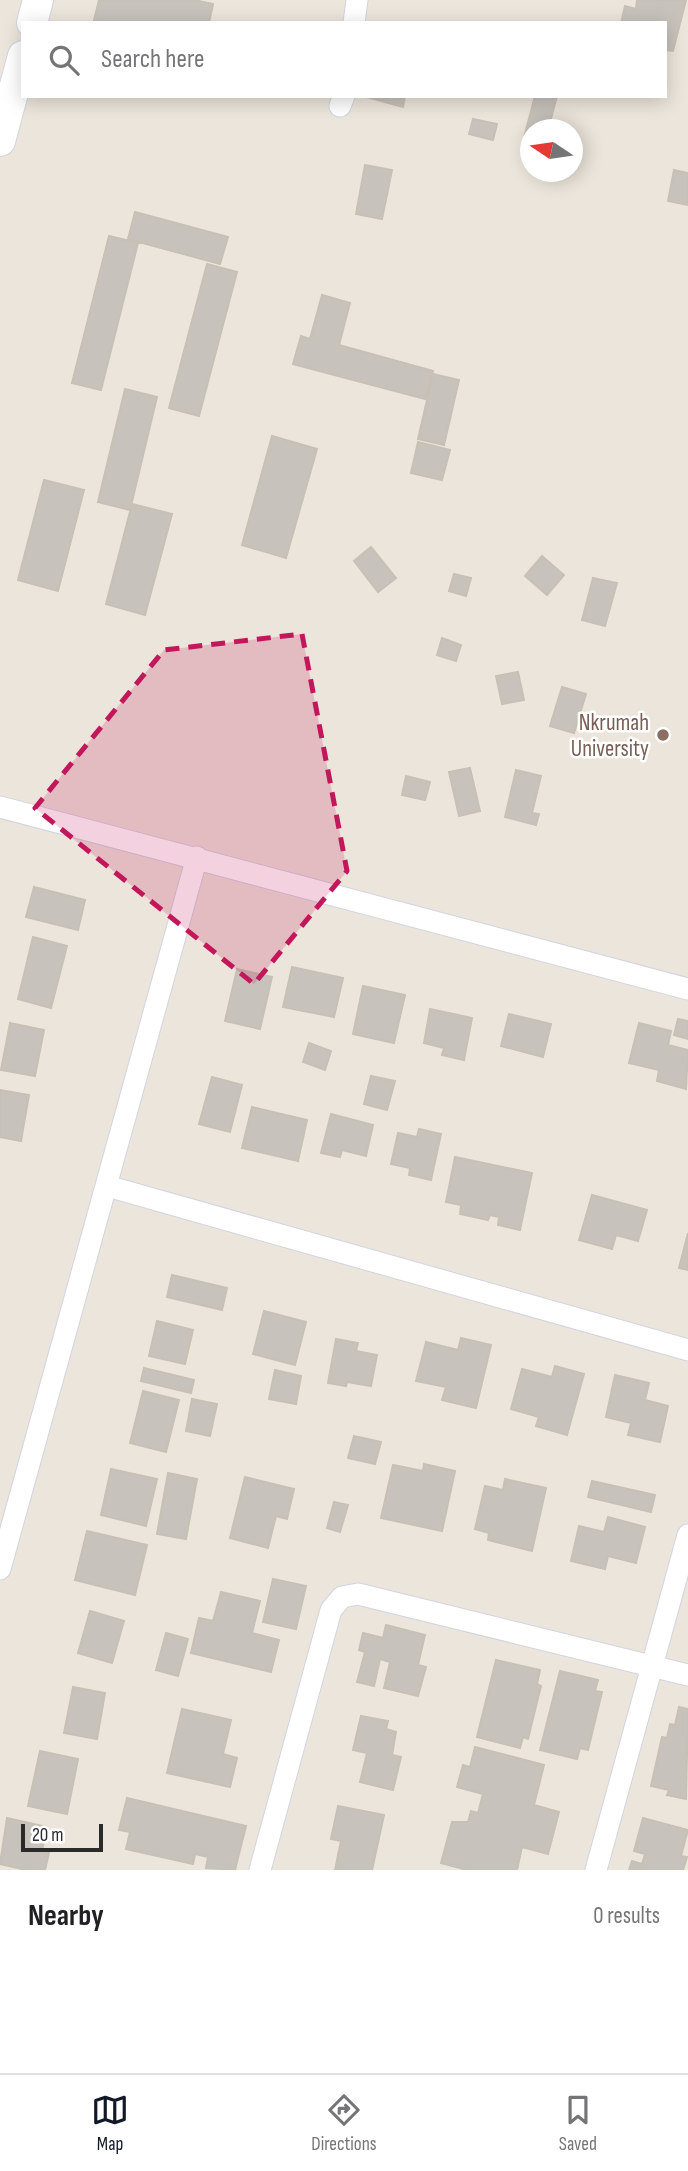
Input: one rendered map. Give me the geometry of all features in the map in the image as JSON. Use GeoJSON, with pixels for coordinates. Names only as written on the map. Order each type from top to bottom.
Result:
{"type":"FeatureCollection","features":[{"type":"Feature","properties":{"kind":"street"},"geometry":{"type":"LineString","coordinates":[[33,21],[38,0]]}},
{"type":"Feature","properties":{"kind":"street"},"geometry":{"type":"LineString","coordinates":[[354,21],[357,0]]}},
{"type":"Feature","properties":{"kind":"street"},"geometry":{"type":"LineString","coordinates":[[0,141],[21,63]]}},
{"type":"Feature","properties":{"kind":"street"},"geometry":{"type":"LineString","coordinates":[[0,807],[197,856],[688,989]]}},
{"type":"Feature","properties":{"kind":"street"},"geometry":{"type":"LineString","coordinates":[[0,1567],[197,856]]}},
{"type":"Feature","properties":{"kind":"street"},"geometry":{"type":"LineString","coordinates":[[107,1186],[688,1350]]}},
{"type":"Feature","properties":{"kind":"street"},"geometry":{"type":"LineString","coordinates":[[596,1870],[688,1535]]}},
{"type":"Feature","properties":{"kind":"street"},"geometry":{"type":"LineString","coordinates":[[260,1870],[331,1610],[342,1597],[358,1594],[688,1675]]}},
{"type":"Feature","properties":{"kind":"highlighted area"},"geometry":{"type":"Polygon","coordinates":[[[302,634],[347,871],[254,984],[35,808],[164,650],[302,634]]]}},
{"type":"Feature","properties":{"kind":"building"},"geometry":{"type":"Polygon","coordinates":[[[99,0],[194,0],[213,4],[209,21],[94,20],[99,0]]]}},
{"type":"Feature","properties":{"kind":"building"},"geometry":{"type":"Polygon","coordinates":[[[637,0],[686,0],[673,51],[667,50],[667,21],[621,21],[625,6],[636,9],[637,0]]]}},
{"type":"Feature","properties":{"kind":"building"},"geometry":{"type":"Polygon","coordinates":[[[370,98],[405,98],[403,107],[370,98]]]}},
{"type":"Feature","properties":{"kind":"building"},"geometry":{"type":"Polygon","coordinates":[[[534,98],[556,98],[551,119],[529,119],[534,98]]]}},
{"type":"Feature","properties":{"kind":"building"},"geometry":{"type":"Polygon","coordinates":[[[473,119],[497,124],[493,140],[469,134],[473,119]]]}},
{"type":"Feature","properties":{"kind":"building"},"geometry":{"type":"Polygon","coordinates":[[[365,165],[392,170],[382,219],[356,214],[365,165]]]}},
{"type":"Feature","properties":{"kind":"building"},"geometry":{"type":"Polygon","coordinates":[[[674,170],[688,173],[688,205],[668,201],[674,170]]]}},
{"type":"Feature","properties":{"kind":"building"},"geometry":{"type":"Polygon","coordinates":[[[135,212],[228,237],[220,264],[128,239],[135,212]]]}},
{"type":"Feature","properties":{"kind":"building"},"geometry":{"type":"Polygon","coordinates":[[[109,236],[138,243],[101,390],[72,383],[109,236]]]}},
{"type":"Feature","properties":{"kind":"building"},"geometry":{"type":"Polygon","coordinates":[[[207,264],[237,272],[199,416],[169,408],[207,264]]]}},
{"type":"Feature","properties":{"kind":"building"},"geometry":{"type":"Polygon","coordinates":[[[322,295],[350,303],[339,345],[433,371],[425,399],[293,364],[301,336],[310,339],[322,295]]]}},
{"type":"Feature","properties":{"kind":"building"},"geometry":{"type":"Polygon","coordinates":[[[433,374],[459,380],[444,445],[418,439],[433,374]]]}},
{"type":"Feature","properties":{"kind":"building"},"geometry":{"type":"Polygon","coordinates":[[[125,389],[157,397],[130,510],[98,502],[125,389]]]}},
{"type":"Feature","properties":{"kind":"building"},"geometry":{"type":"Polygon","coordinates":[[[272,436],[317,449],[286,558],[242,545],[272,436]]]}},
{"type":"Feature","properties":{"kind":"building"},"geometry":{"type":"Polygon","coordinates":[[[418,442],[450,450],[442,480],[411,473],[418,442]]]}},
{"type":"Feature","properties":{"kind":"building"},"geometry":{"type":"Polygon","coordinates":[[[44,480],[84,490],[58,591],[18,580],[44,480]]]}},
{"type":"Feature","properties":{"kind":"building"},"geometry":{"type":"Polygon","coordinates":[[[132,504],[172,514],[145,615],[106,604],[132,504]]]}},
{"type":"Feature","properties":{"kind":"building"},"geometry":{"type":"Polygon","coordinates":[[[371,547],[396,578],[378,592],[354,561],[371,547]]]}},
{"type":"Feature","properties":{"kind":"building"},"geometry":{"type":"Polygon","coordinates":[[[542,556],[564,575],[547,595],[525,576],[542,556]]]}},
{"type":"Feature","properties":{"kind":"building"},"geometry":{"type":"Polygon","coordinates":[[[454,574],[471,578],[466,596],[449,591],[454,574]]]}},
{"type":"Feature","properties":{"kind":"building"},"geometry":{"type":"Polygon","coordinates":[[[593,578],[617,583],[605,626],[582,620],[593,578]]]}},
{"type":"Feature","properties":{"kind":"building"},"geometry":{"type":"Polygon","coordinates":[[[442,638],[461,645],[456,661],[437,655],[442,638]]]}},
{"type":"Feature","properties":{"kind":"building"},"geometry":{"type":"Polygon","coordinates":[[[518,672],[524,700],[502,704],[496,676],[518,672]]]}},
{"type":"Feature","properties":{"kind":"building"},"geometry":{"type":"Polygon","coordinates":[[[562,687],[586,694],[574,733],[550,726],[562,687]]]}},
{"type":"Feature","properties":{"kind":"building"},"geometry":{"type":"Polygon","coordinates":[[[470,768],[480,811],[459,816],[449,772],[470,768]]]}},
{"type":"Feature","properties":{"kind":"building"},"geometry":{"type":"Polygon","coordinates":[[[516,770],[541,776],[532,813],[539,814],[536,825],[505,817],[516,770]]]}},
{"type":"Feature","properties":{"kind":"building"},"geometry":{"type":"Polygon","coordinates":[[[406,776],[430,782],[425,800],[402,795],[406,776]]]}},
{"type":"Feature","properties":{"kind":"building"},"geometry":{"type":"Polygon","coordinates":[[[34,887],[85,900],[78,930],[26,917],[34,887]]]}},
{"type":"Feature","properties":{"kind":"building"},"geometry":{"type":"Polygon","coordinates":[[[33,937],[67,946],[51,1008],[18,999],[33,937]]]}},
{"type":"Feature","properties":{"kind":"building"},"geometry":{"type":"Polygon","coordinates":[[[292,967],[343,978],[334,1017],[283,1007],[292,967]]]}},
{"type":"Feature","properties":{"kind":"building"},"geometry":{"type":"Polygon","coordinates":[[[237,969],[272,977],[260,1029],[225,1021],[237,969]]]}},
{"type":"Feature","properties":{"kind":"building"},"geometry":{"type":"Polygon","coordinates":[[[363,986],[405,995],[394,1043],[353,1034],[363,986]]]}},
{"type":"Feature","properties":{"kind":"building"},"geometry":{"type":"Polygon","coordinates":[[[430,1009],[472,1018],[464,1060],[442,1055],[444,1048],[424,1043],[430,1009]]]}},
{"type":"Feature","properties":{"kind":"building"},"geometry":{"type":"Polygon","coordinates":[[[509,1014],[551,1024],[543,1057],[501,1046],[509,1014]]]}},
{"type":"Feature","properties":{"kind":"building"},"geometry":{"type":"Polygon","coordinates":[[[678,1019],[688,1021],[688,1039],[674,1035],[678,1019]]]}},
{"type":"Feature","properties":{"kind":"building"},"geometry":{"type":"Polygon","coordinates":[[[10,1023],[44,1030],[35,1076],[1,1070],[10,1023]]]}},
{"type":"Feature","properties":{"kind":"building"},"geometry":{"type":"Polygon","coordinates":[[[639,1023],[671,1031],[668,1045],[688,1050],[686,1089],[657,1081],[659,1070],[629,1063],[639,1023]]]}},
{"type":"Feature","properties":{"kind":"building"},"geometry":{"type":"Polygon","coordinates":[[[309,1043],[331,1051],[325,1070],[303,1062],[309,1043]]]}},
{"type":"Feature","properties":{"kind":"building"},"geometry":{"type":"Polygon","coordinates":[[[371,1076],[395,1081],[387,1110],[364,1104],[371,1076]]]}},
{"type":"Feature","properties":{"kind":"building"},"geometry":{"type":"Polygon","coordinates":[[[212,1077],[242,1085],[230,1132],[199,1124],[212,1077]]]}},
{"type":"Feature","properties":{"kind":"building"},"geometry":{"type":"Polygon","coordinates":[[[0,1090],[29,1095],[21,1141],[0,1137],[0,1090]]]}},
{"type":"Feature","properties":{"kind":"building"},"geometry":{"type":"Polygon","coordinates":[[[252,1107],[307,1120],[298,1161],[242,1148],[252,1107]]]}},
{"type":"Feature","properties":{"kind":"building"},"geometry":{"type":"Polygon","coordinates":[[[331,1114],[373,1125],[366,1156],[342,1150],[340,1157],[321,1153],[331,1114]]]}},
{"type":"Feature","properties":{"kind":"building"},"geometry":{"type":"Polygon","coordinates":[[[419,1129],[441,1134],[431,1180],[409,1175],[410,1168],[391,1164],[398,1133],[417,1137],[419,1129]]]}},
{"type":"Feature","properties":{"kind":"building"},"geometry":{"type":"Polygon","coordinates":[[[455,1157],[532,1173],[520,1230],[498,1225],[499,1217],[490,1215],[488,1220],[460,1214],[461,1205],[446,1202],[455,1157]]]}},
{"type":"Feature","properties":{"kind":"building"},"geometry":{"type":"Polygon","coordinates":[[[592,1195],[647,1210],[638,1241],[616,1235],[612,1249],[579,1240],[592,1195]]]}},
{"type":"Feature","properties":{"kind":"building"},"geometry":{"type":"Polygon","coordinates":[[[688,1233],[688,1270],[679,1268],[688,1233]]]}},
{"type":"Feature","properties":{"kind":"building"},"geometry":{"type":"Polygon","coordinates":[[[172,1275],[227,1288],[222,1310],[167,1297],[172,1275]]]}},
{"type":"Feature","properties":{"kind":"building"},"geometry":{"type":"Polygon","coordinates":[[[264,1311],[306,1322],[295,1365],[253,1354],[264,1311]]]}},
{"type":"Feature","properties":{"kind":"building"},"geometry":{"type":"Polygon","coordinates":[[[157,1321],[193,1330],[185,1364],[149,1356],[157,1321]]]}},
{"type":"Feature","properties":{"kind":"building"},"geometry":{"type":"Polygon","coordinates":[[[461,1338],[491,1345],[476,1408],[442,1400],[446,1387],[416,1381],[426,1342],[458,1350],[461,1338]]]}},
{"type":"Feature","properties":{"kind":"building"},"geometry":{"type":"Polygon","coordinates":[[[336,1339],[358,1343],[356,1351],[377,1355],[371,1386],[347,1382],[346,1386],[328,1383],[336,1339]]]}},
{"type":"Feature","properties":{"kind":"building"},"geometry":{"type":"Polygon","coordinates":[[[555,1366],[584,1374],[567,1435],[536,1426],[539,1417],[511,1409],[522,1369],[552,1377],[555,1366]]]}},
{"type":"Feature","properties":{"kind":"building"},"geometry":{"type":"Polygon","coordinates":[[[144,1368],[194,1380],[191,1393],[141,1381],[144,1368]]]}},
{"type":"Feature","properties":{"kind":"building"},"geometry":{"type":"Polygon","coordinates":[[[275,1370],[301,1376],[296,1404],[269,1399],[275,1370]]]}},
{"type":"Feature","properties":{"kind":"building"},"geometry":{"type":"Polygon","coordinates":[[[615,1375],[649,1383],[645,1400],[668,1406],[660,1442],[628,1435],[631,1423],[606,1417],[615,1375]]]}},
{"type":"Feature","properties":{"kind":"building"},"geometry":{"type":"Polygon","coordinates":[[[143,1391],[179,1400],[166,1452],[130,1443],[143,1391]]]}},
{"type":"Feature","properties":{"kind":"building"},"geometry":{"type":"Polygon","coordinates":[[[192,1399],[217,1404],[210,1436],[186,1431],[192,1399]]]}},
{"type":"Feature","properties":{"kind":"building"},"geometry":{"type":"Polygon","coordinates":[[[354,1436],[381,1442],[375,1464],[348,1458],[354,1436]]]}},
{"type":"Feature","properties":{"kind":"building"},"geometry":{"type":"Polygon","coordinates":[[[424,1464],[455,1471],[442,1531],[381,1518],[393,1465],[423,1471],[424,1464]]]}},
{"type":"Feature","properties":{"kind":"building"},"geometry":{"type":"Polygon","coordinates":[[[111,1469],[157,1479],[146,1526],[101,1515],[111,1469]]]}},
{"type":"Feature","properties":{"kind":"building"},"geometry":{"type":"Polygon","coordinates":[[[168,1473],[197,1479],[186,1539],[157,1534],[168,1473]]]}},
{"type":"Feature","properties":{"kind":"building"},"geometry":{"type":"Polygon","coordinates":[[[245,1477],[294,1489],[287,1519],[276,1516],[268,1548],[230,1538],[245,1477]]]}},
{"type":"Feature","properties":{"kind":"building"},"geometry":{"type":"Polygon","coordinates":[[[505,1479],[546,1488],[532,1551],[488,1540],[489,1533],[475,1529],[485,1486],[503,1490],[505,1479]]]}},
{"type":"Feature","properties":{"kind":"building"},"geometry":{"type":"Polygon","coordinates":[[[592,1481],[655,1495],[651,1512],[588,1497],[592,1481]]]}},
{"type":"Feature","properties":{"kind":"building"},"geometry":{"type":"Polygon","coordinates":[[[334,1502],[348,1505],[340,1532],[327,1528],[334,1502]]]}},
{"type":"Feature","properties":{"kind":"building"},"geometry":{"type":"Polygon","coordinates":[[[608,1517],[645,1527],[636,1563],[608,1556],[605,1569],[571,1561],[579,1526],[604,1532],[608,1517]]]}},
{"type":"Feature","properties":{"kind":"building"},"geometry":{"type":"Polygon","coordinates":[[[87,1531],[147,1545],[135,1595],[75,1580],[87,1531]]]}},
{"type":"Feature","properties":{"kind":"building"},"geometry":{"type":"Polygon","coordinates":[[[273,1579],[306,1586],[296,1629],[263,1622],[273,1579]]]}},
{"type":"Feature","properties":{"kind":"building"},"geometry":{"type":"Polygon","coordinates":[[[221,1592],[260,1601],[252,1633],[279,1640],[271,1672],[191,1653],[199,1618],[213,1621],[221,1592]]]}},
{"type":"Feature","properties":{"kind":"building"},"geometry":{"type":"Polygon","coordinates":[[[90,1611],[124,1621],[112,1663],[78,1653],[90,1611]]]}},
{"type":"Feature","properties":{"kind":"building"},"geometry":{"type":"Polygon","coordinates":[[[386,1625],[425,1635],[418,1665],[426,1667],[418,1696],[384,1688],[390,1662],[380,1659],[374,1686],[357,1682],[365,1652],[359,1650],[363,1633],[383,1638],[386,1625]]]}},
{"type":"Feature","properties":{"kind":"building"},"geometry":{"type":"Polygon","coordinates":[[[166,1633],[188,1639],[178,1676],[156,1670],[166,1633]]]}},
{"type":"Feature","properties":{"kind":"building"},"geometry":{"type":"Polygon","coordinates":[[[496,1660],[540,1670],[537,1684],[541,1686],[528,1739],[523,1737],[520,1748],[477,1737],[496,1660]]]}},
{"type":"Feature","properties":{"kind":"building"},"geometry":{"type":"Polygon","coordinates":[[[560,1671],[598,1680],[595,1691],[602,1692],[588,1750],[580,1748],[577,1759],[540,1750],[560,1671]]]}},
{"type":"Feature","properties":{"kind":"building"},"geometry":{"type":"Polygon","coordinates":[[[73,1687],[105,1693],[97,1739],[64,1733],[73,1687]]]}},
{"type":"Feature","properties":{"kind":"building"},"geometry":{"type":"Polygon","coordinates":[[[679,1707],[688,1709],[686,1799],[667,1795],[669,1790],[651,1786],[662,1737],[667,1738],[670,1724],[675,1725],[679,1707]]]}},
{"type":"Feature","properties":{"kind":"building"},"geometry":{"type":"Polygon","coordinates":[[[182,1709],[231,1720],[223,1754],[237,1758],[230,1787],[167,1773],[182,1709]]]}},
{"type":"Feature","properties":{"kind":"building"},"geometry":{"type":"Polygon","coordinates":[[[361,1716],[388,1721],[386,1729],[396,1732],[392,1755],[401,1757],[393,1790],[360,1782],[367,1753],[353,1750],[361,1716]]]}},
{"type":"Feature","properties":{"kind":"building"},"geometry":{"type":"Polygon","coordinates":[[[475,1747],[544,1765],[534,1805],[559,1812],[548,1854],[522,1847],[517,1870],[467,1870],[441,1863],[452,1822],[468,1822],[471,1811],[478,1813],[483,1794],[457,1787],[463,1765],[470,1767],[475,1747]]]}},
{"type":"Feature","properties":{"kind":"building"},"geometry":{"type":"Polygon","coordinates":[[[40,1751],[78,1759],[67,1814],[28,1806],[40,1751]]]}},
{"type":"Feature","properties":{"kind":"building"},"geometry":{"type":"Polygon","coordinates":[[[127,1798],[246,1826],[235,1870],[206,1868],[208,1857],[195,1854],[193,1864],[126,1849],[130,1832],[119,1830],[127,1798]]]}},
{"type":"Feature","properties":{"kind":"building"},"geometry":{"type":"Polygon","coordinates":[[[338,1806],[384,1815],[372,1870],[335,1870],[341,1841],[331,1839],[338,1806]]]}},
{"type":"Feature","properties":{"kind":"building"},"geometry":{"type":"Polygon","coordinates":[[[7,1818],[47,1827],[42,1851],[49,1853],[45,1870],[26,1870],[0,1864],[7,1818]]]}},
{"type":"Feature","properties":{"kind":"building"},"geometry":{"type":"Polygon","coordinates":[[[643,1818],[688,1830],[681,1856],[687,1857],[683,1870],[629,1870],[632,1861],[642,1864],[645,1854],[634,1851],[643,1818]]]}},
{"type":"Feature","properties":{"kind":"place","name":"Nkrumah University"},"geometry":{"type":"Point","coordinates":[663,735]}}]}
